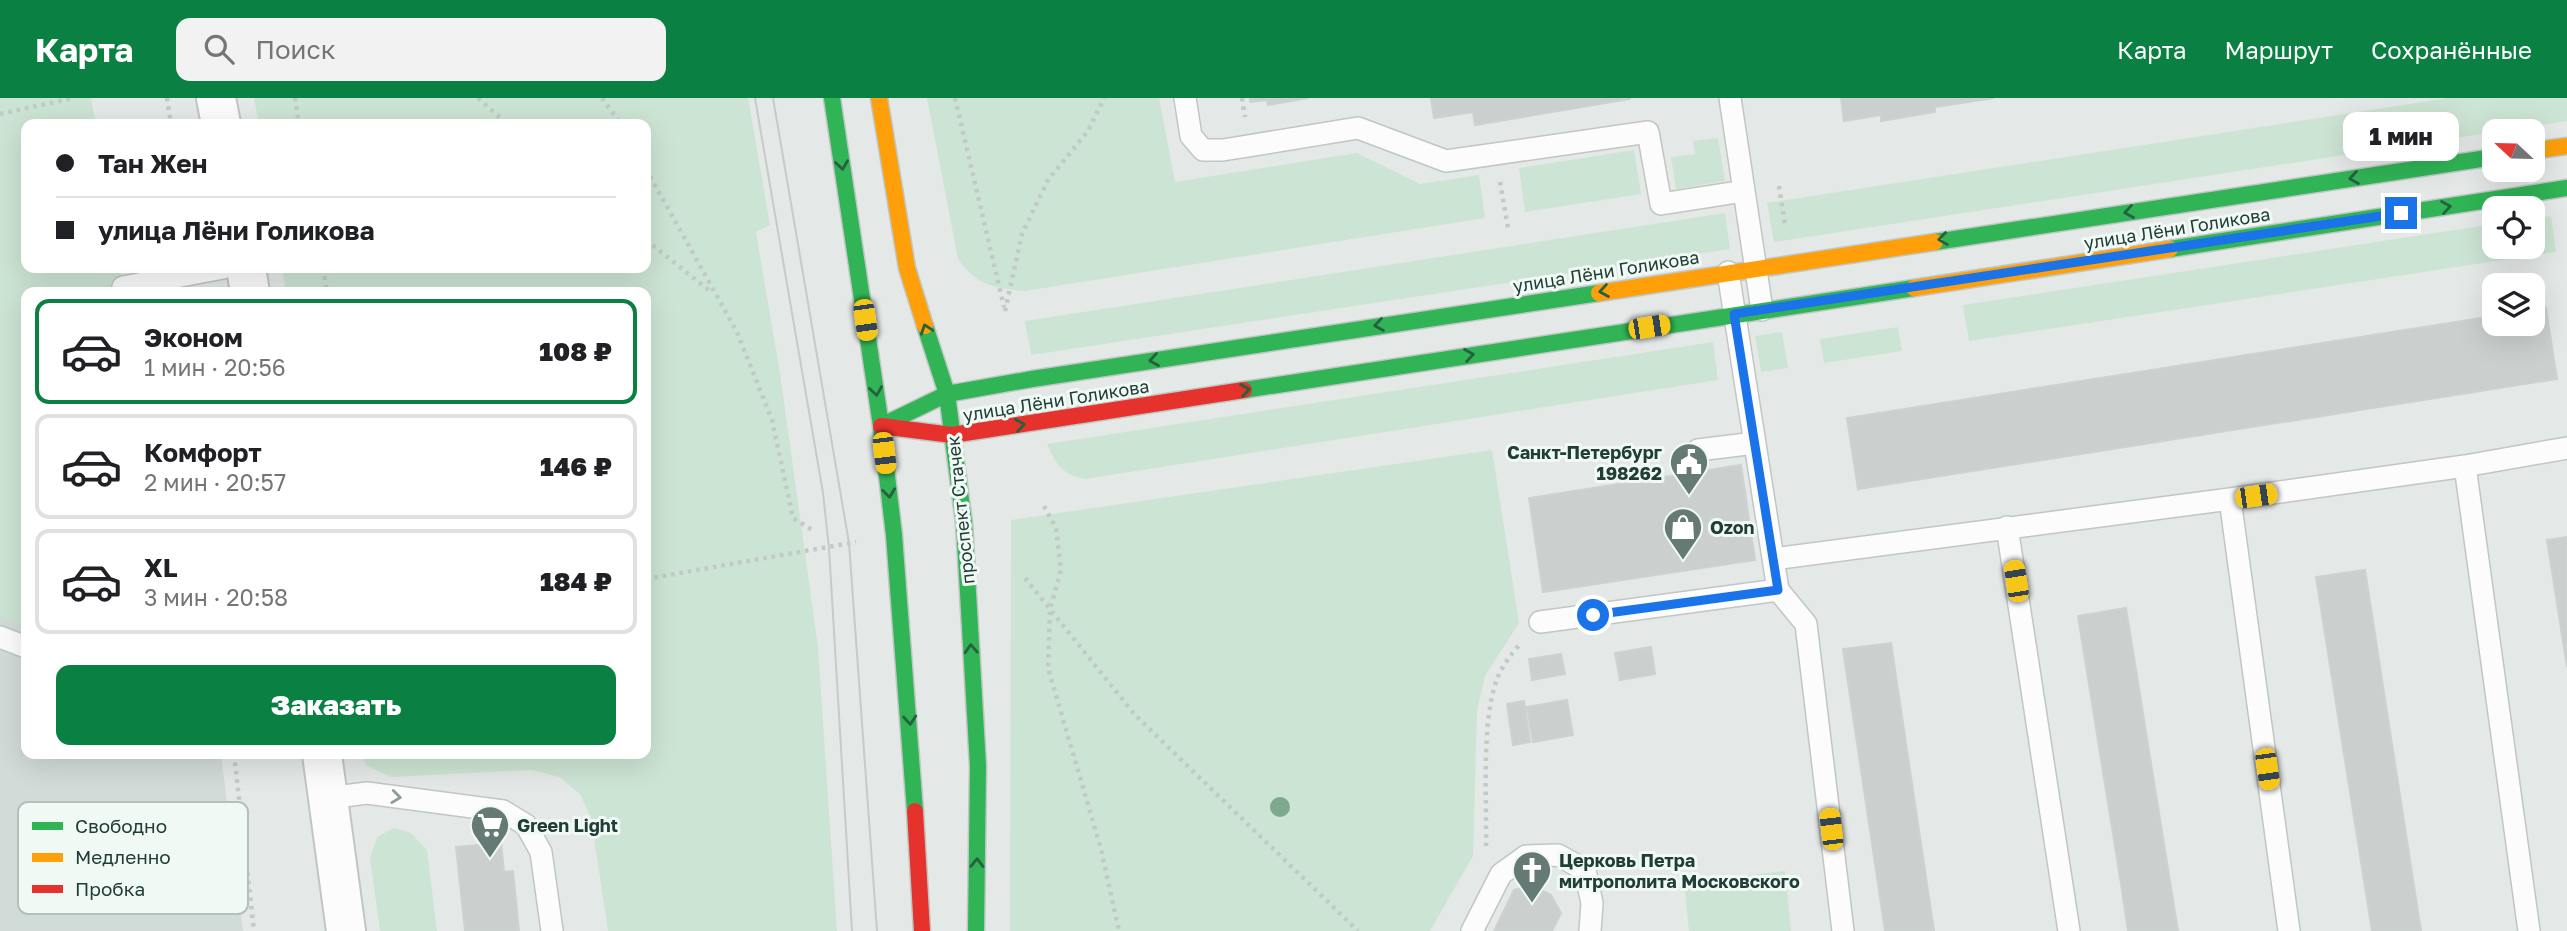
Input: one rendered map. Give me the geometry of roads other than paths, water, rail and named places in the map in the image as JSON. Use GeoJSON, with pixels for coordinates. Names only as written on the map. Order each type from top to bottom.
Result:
{"type":"FeatureCollection","features":[{"type":"Feature","properties":{"kind":"street"},"geometry":{"type":"LineString","coordinates":[[216,98],[220,119]]}},
{"type":"Feature","properties":{"kind":"street"},"geometry":{"type":"LineString","coordinates":[[832,98],[881,426],[894,535],[910,726],[922,931]]}},
{"type":"Feature","properties":{"kind":"street","name":"проспект Стачек"},"geometry":{"type":"LineString","coordinates":[[879,98],[907,268],[947,394],[964,523],[978,766],[976,931]]}},
{"type":"Feature","properties":{"kind":"street"},"geometry":{"type":"LineString","coordinates":[[2545,149],[2564,146]]}},
{"type":"Feature","properties":{"kind":"street","name":"улица Лёни Голикова"},"geometry":{"type":"LineString","coordinates":[[881,426],[947,394],[1756,267],[2482,159]]}},
{"type":"Feature","properties":{"kind":"street","name":"улица Лёни Голикова"},"geometry":{"type":"LineString","coordinates":[[881,426],[952,435],[1734,314],[2567,191]]}},
{"type":"Feature","properties":{"kind":"street"},"geometry":{"type":"LineString","coordinates":[[323,759],[346,931]]}},
{"type":"Feature","properties":{"kind":"lane"},"geometry":{"type":"LineString","coordinates":[[1185,98],[1191,136],[1203,150],[1223,150],[1359,128],[1446,161],[1647,132],[1661,204],[1744,191]]}},
{"type":"Feature","properties":{"kind":"lane"},"geometry":{"type":"LineString","coordinates":[[1730,98],[1762,310]]}},
{"type":"Feature","properties":{"kind":"lane"},"geometry":{"type":"LineString","coordinates":[[2564,146],[2567,191]]}},
{"type":"Feature","properties":{"kind":"lane"},"geometry":{"type":"LineString","coordinates":[[1728,272],[1778,590],[1805,624],[1843,931]]}},
{"type":"Feature","properties":{"kind":"lane"},"geometry":{"type":"LineString","coordinates":[[123,287],[197,273]]}},
{"type":"Feature","properties":{"kind":"lane"},"geometry":{"type":"LineString","coordinates":[[1698,450],[1755,443]]}},
{"type":"Feature","properties":{"kind":"lane"},"geometry":{"type":"LineString","coordinates":[[1773,558],[2230,499],[2465,466],[2567,448]]}},
{"type":"Feature","properties":{"kind":"lane"},"geometry":{"type":"LineString","coordinates":[[2465,466],[2529,931]]}},
{"type":"Feature","properties":{"kind":"lane"},"geometry":{"type":"LineString","coordinates":[[2230,499],[2289,931]]}},
{"type":"Feature","properties":{"kind":"lane"},"geometry":{"type":"LineString","coordinates":[[2007,527],[2069,931]]}},
{"type":"Feature","properties":{"kind":"lane"},"geometry":{"type":"LineString","coordinates":[[1540,622],[1778,590]]}},
{"type":"Feature","properties":{"kind":"lane"},"geometry":{"type":"LineString","coordinates":[[0,637],[21,645]]}},
{"type":"Feature","properties":{"kind":"lane"},"geometry":{"type":"LineString","coordinates":[[328,797],[367,793],[503,811],[526,825],[541,852],[552,931]]}},
{"type":"Feature","properties":{"kind":"lane"},"geometry":{"type":"LineString","coordinates":[[1472,931],[1502,874],[1526,856],[1558,855],[1585,870],[1592,903],[1590,931]]}},
{"type":"Feature","properties":{"kind":"tram line"},"geometry":{"type":"LineString","coordinates":[[755,98],[823,493],[829,548],[852,931]]}},
{"type":"Feature","properties":{"kind":"tram line"},"geometry":{"type":"LineString","coordinates":[[773,98],[849,543],[877,931]]}},
{"type":"Feature","properties":{"kind":"place","name":"Санкт-Петербург 198262"},"geometry":{"type":"Point","coordinates":[1689,496]}},
{"type":"Feature","properties":{"kind":"place","name":"Ozon"},"geometry":{"type":"Point","coordinates":[1683,561]}},
{"type":"Feature","properties":{"kind":"place","name":"Green Light"},"geometry":{"type":"Point","coordinates":[490,859]}},
{"type":"Feature","properties":{"kind":"place","name":"Церковь Петра митрополита Московского"},"geometry":{"type":"Point","coordinates":[1532,904]}}]}
